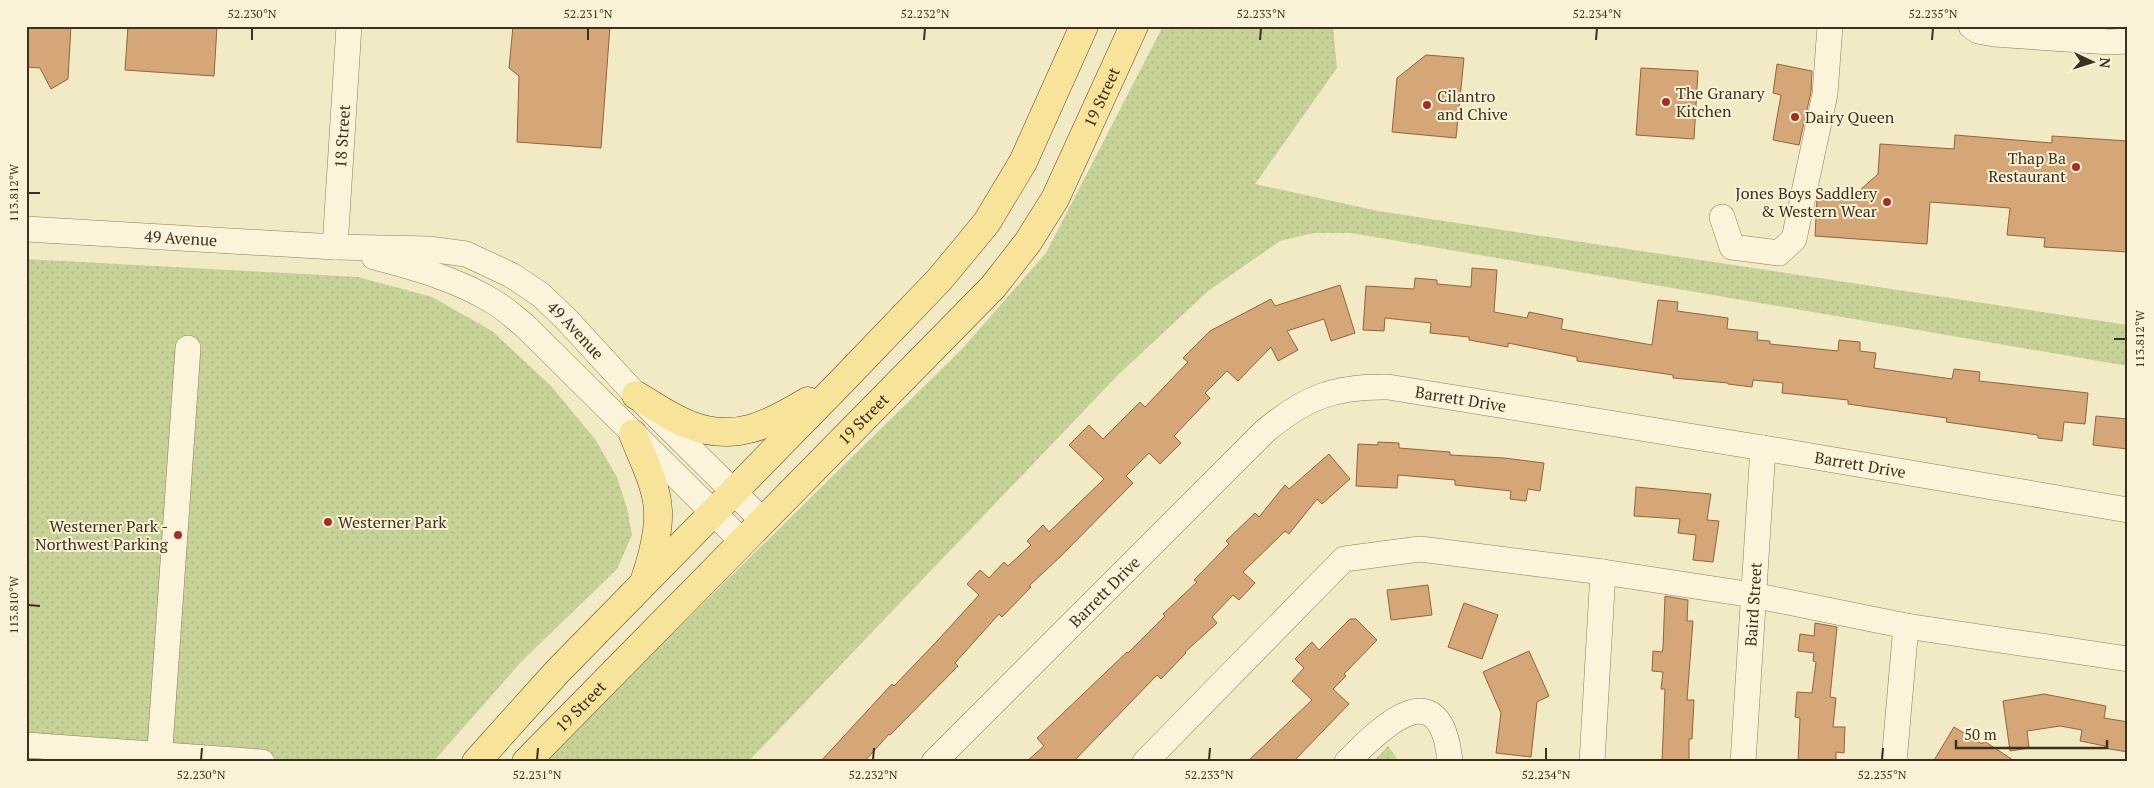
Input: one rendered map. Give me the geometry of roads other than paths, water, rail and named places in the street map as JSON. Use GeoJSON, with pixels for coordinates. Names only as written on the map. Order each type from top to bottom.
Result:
{"type":"FeatureCollection","features":[{"type":"Feature","properties":{"kind":"main road"},"geometry":{"type":"LineString","coordinates":[[1060,80],[1069,26]]}},
{"type":"Feature","properties":{"kind":"main road"},"geometry":{"type":"LineString","coordinates":[[476,762],[556,672],[939,280],[987,222],[1023,162],[1084,26]]}},
{"type":"Feature","properties":{"kind":"main road","name":"19 Street"},"geometry":{"type":"LineString","coordinates":[[526,762],[993,287],[1028,242],[1068,174],[1134,27]]}},
{"type":"Feature","properties":{"kind":"main road"},"geometry":{"type":"LineString","coordinates":[[636,395],[688,424],[712,430],[745,431],[775,421],[844,379]]}},
{"type":"Feature","properties":{"kind":"main road"},"geometry":{"type":"LineString","coordinates":[[633,434],[652,483],[658,511],[654,548],[644,582]]}},
{"type":"Feature","properties":{"kind":"street","name":"18 Street"},"geometry":{"type":"LineString","coordinates":[[335,246],[349,26]]}},
{"type":"Feature","properties":{"kind":"street"},"geometry":{"type":"LineString","coordinates":[[1722,217],[1732,247],[1779,253],[1794,239],[1826,94],[1830,26]]}},
{"type":"Feature","properties":{"kind":"street"},"geometry":{"type":"LineString","coordinates":[[1971,26],[1978,31],[1994,34],[2027,31],[2075,33],[2110,42],[2128,41]]}},
{"type":"Feature","properties":{"kind":"street","name":"49 Avenue"},"geometry":{"type":"LineString","coordinates":[[26,229],[335,246],[429,248],[466,254],[511,275],[541,295],[567,320],[636,395],[763,520]]}},
{"type":"Feature","properties":{"kind":"street","name":"49 Avenue"},"geometry":{"type":"LineString","coordinates":[[335,246],[435,274],[465,286],[496,303],[524,325],[742,541]]}},
{"type":"Feature","properties":{"kind":"street"},"geometry":{"type":"LineString","coordinates":[[159,758],[188,348]]}},
{"type":"Feature","properties":{"kind":"street","name":"Barrett Drive"},"geometry":{"type":"LineString","coordinates":[[934,762],[1258,437],[1281,418],[1317,397],[1338,390],[1363,386],[1388,387],[2128,510]]}},
{"type":"Feature","properties":{"kind":"street","name":"Baird Street"},"geometry":{"type":"LineString","coordinates":[[1743,762],[1763,448]]}},
{"type":"Feature","properties":{"kind":"street"},"geometry":{"type":"LineString","coordinates":[[1145,762],[1344,559],[1420,549],[1603,572],[1753,595],[1906,626],[2128,659]]}},
{"type":"Feature","properties":{"kind":"street"},"geometry":{"type":"LineString","coordinates":[[1592,762],[1603,572]]}},
{"type":"Feature","properties":{"kind":"street"},"geometry":{"type":"LineString","coordinates":[[1894,762],[1906,626]]}},
{"type":"Feature","properties":{"kind":"street"},"geometry":{"type":"LineString","coordinates":[[1347,762],[1376,732],[1390,722],[1402,715],[1422,712],[1432,714],[1441,722],[1448,741],[1450,762]]}},
{"type":"Feature","properties":{"kind":"street"},"geometry":{"type":"LineString","coordinates":[[26,745],[159,758],[262,762]]}},
{"type":"Feature","properties":{"kind":"place","name":"The Granary Kitchen"},"geometry":{"type":"Point","coordinates":[1666,102]}},
{"type":"Feature","properties":{"kind":"place","name":"Cilantro and Chive"},"geometry":{"type":"Point","coordinates":[1427,105]}},
{"type":"Feature","properties":{"kind":"place","name":"Dairy Queen"},"geometry":{"type":"Point","coordinates":[1795,117]}},
{"type":"Feature","properties":{"kind":"place","name":"Thap Ba Restaurant"},"geometry":{"type":"Point","coordinates":[2076,167]}},
{"type":"Feature","properties":{"kind":"place","name":"Jones Boys Saddlery & Western Wear"},"geometry":{"type":"Point","coordinates":[1887,202]}},
{"type":"Feature","properties":{"kind":"place","name":"Westerner Park"},"geometry":{"type":"Point","coordinates":[328,522]}},
{"type":"Feature","properties":{"kind":"place","name":"Westerner Park - Northwest Parking"},"geometry":{"type":"Point","coordinates":[178,535]}}]}
